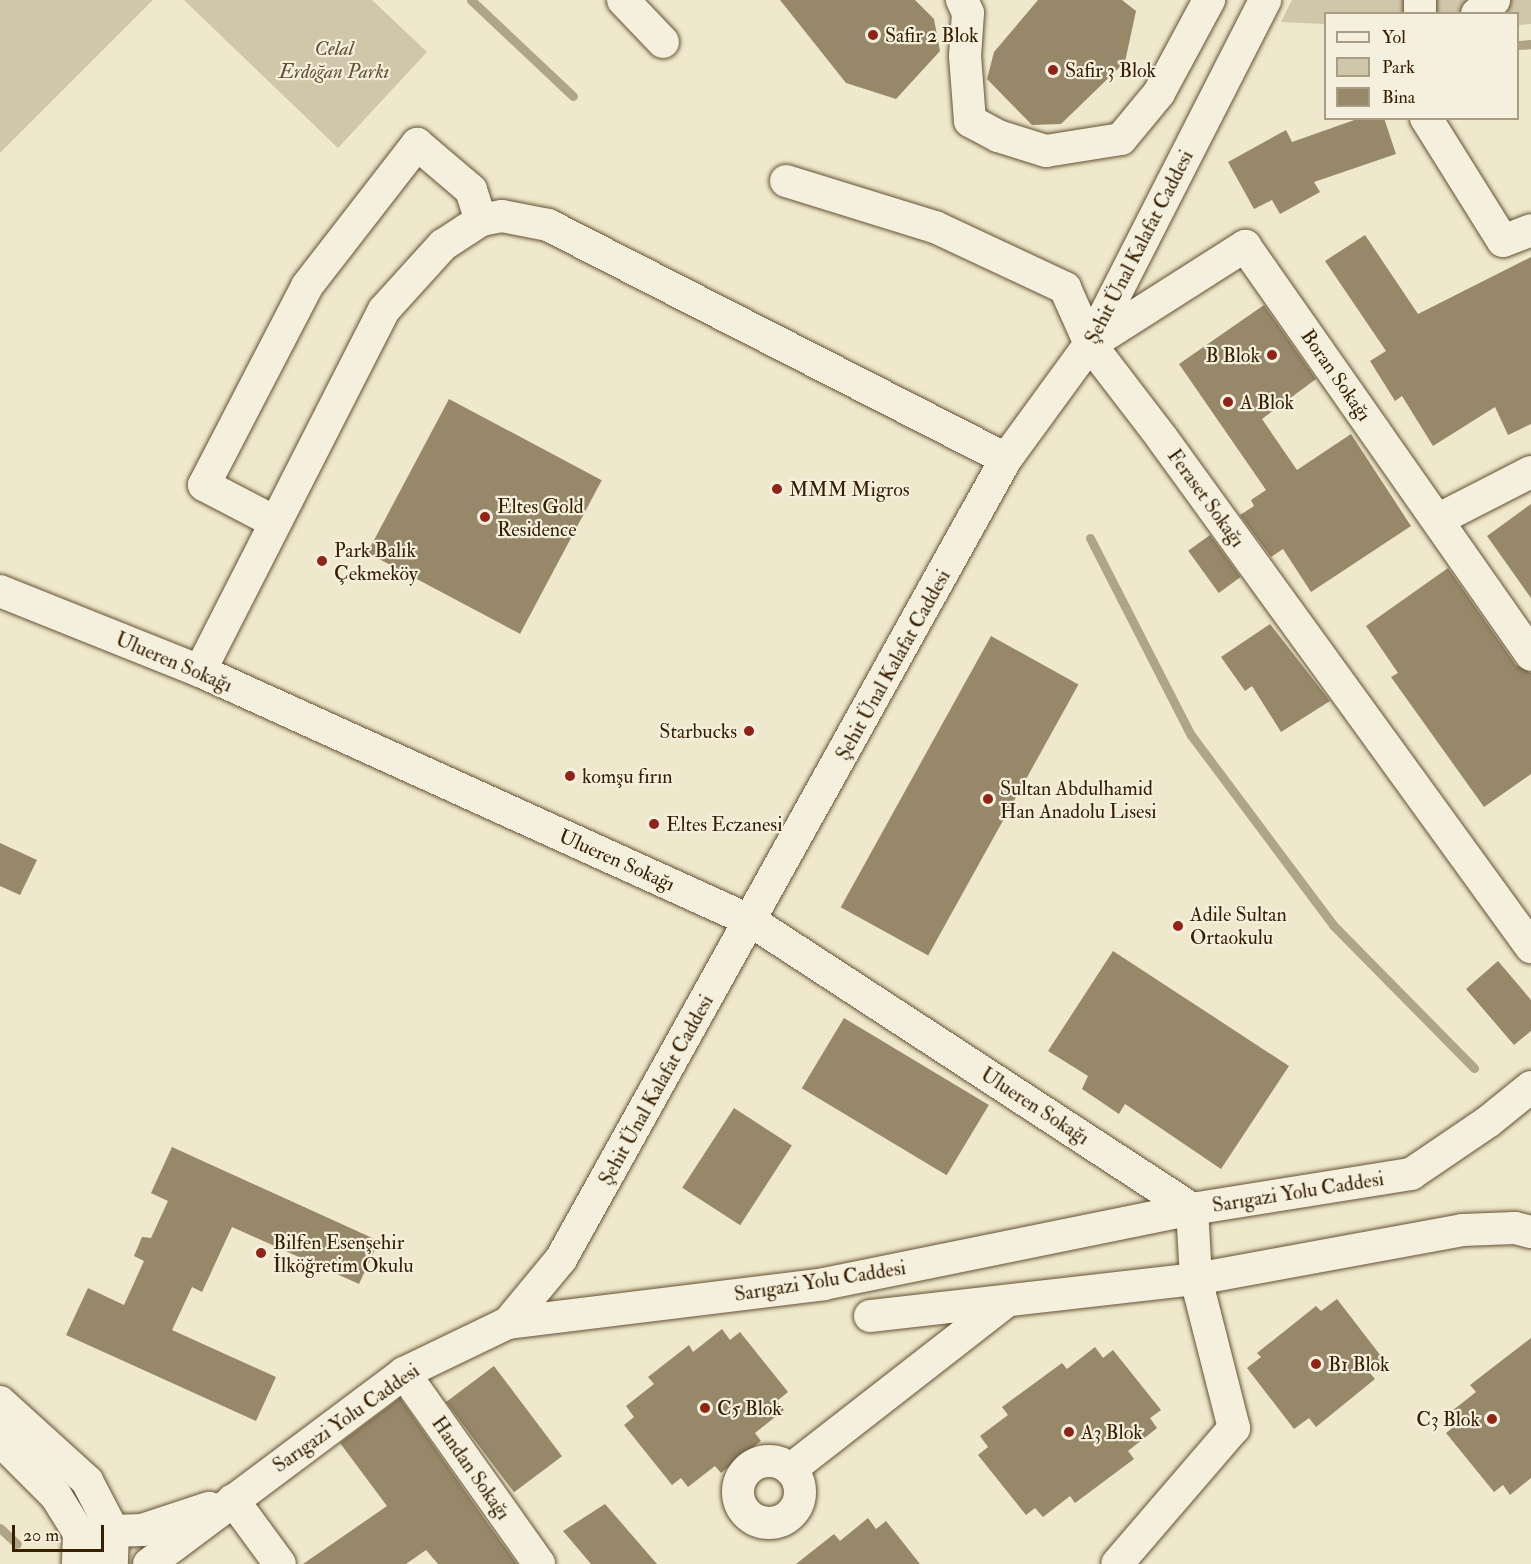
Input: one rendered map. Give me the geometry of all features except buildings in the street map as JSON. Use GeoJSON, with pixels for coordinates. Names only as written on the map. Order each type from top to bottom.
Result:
{"type":"FeatureCollection","features":[{"type":"Feature","properties":{"kind":"street"},"geometry":{"type":"LineString","coordinates":[[623,0],[663,42]]}},
{"type":"Feature","properties":{"kind":"street"},"geometry":{"type":"LineString","coordinates":[[970,4],[965,56],[970,122],[999,136],[1046,151],[1121,139],[1160,93],[1209,0]]}},
{"type":"Feature","properties":{"kind":"street","name":"Şehit Ünal Kalafat Caddesi"},"geometry":{"type":"LineString","coordinates":[[508,1323],[561,1259],[1006,459],[1090,344],[1265,0]]}},
{"type":"Feature","properties":{"kind":"street"},"geometry":{"type":"LineString","coordinates":[[1479,12],[1494,0]]}},
{"type":"Feature","properties":{"kind":"street"},"geometry":{"type":"LineString","coordinates":[[1427,120],[1503,241],[1531,230]]}},
{"type":"Feature","properties":{"kind":"street"},"geometry":{"type":"LineString","coordinates":[[275,522],[204,485],[307,286],[417,144],[471,190],[481,220]]}},
{"type":"Feature","properties":{"kind":"street","name":"Feraset Sokağı"},"geometry":{"type":"LineString","coordinates":[[786,181],[935,227],[1065,288],[1090,344],[1162,438],[1531,947]]}},
{"type":"Feature","properties":{"kind":"street"},"geometry":{"type":"LineString","coordinates":[[200,671],[384,310],[443,244],[481,220],[527,218],[548,225],[1006,459]]}},
{"type":"Feature","properties":{"kind":"street","name":"Boran Sokağı"},"geometry":{"type":"LineString","coordinates":[[1090,344],[1245,246],[1439,519],[1531,655]]}},
{"type":"Feature","properties":{"kind":"street"},"geometry":{"type":"LineString","coordinates":[[1439,519],[1531,472]]}},
{"type":"Feature","properties":{"kind":"street","name":"Ulueren Sokağı"},"geometry":{"type":"LineString","coordinates":[[0,591],[200,671],[751,921],[1192,1209]]}},
{"type":"Feature","properties":{"kind":"street","name":"Sarıgazi Yolu Caddesi"},"geometry":{"type":"LineString","coordinates":[[150,1564],[404,1372],[508,1323],[824,1284],[1192,1209],[1411,1173],[1489,1121],[1531,1087]]}},
{"type":"Feature","properties":{"kind":"street"},"geometry":{"type":"LineString","coordinates":[[1117,1564],[1234,1428],[1196,1280],[1192,1209]]}},
{"type":"Feature","properties":{"kind":"street"},"geometry":{"type":"LineString","coordinates":[[870,1316],[1003,1304],[1196,1280],[1462,1230],[1515,1228],[1531,1232]]}},
{"type":"Feature","properties":{"kind":"street"},"geometry":{"type":"LineString","coordinates":[[790,1469],[1003,1304]]}},
{"type":"Feature","properties":{"kind":"street","name":"Handan Sokağı"},"geometry":{"type":"LineString","coordinates":[[404,1372],[538,1564]]}},
{"type":"Feature","properties":{"kind":"street"},"geometry":{"type":"LineString","coordinates":[[0,1402],[87,1481],[113,1531],[112,1564]]}},
{"type":"Feature","properties":{"kind":"street"},"geometry":{"type":"LineString","coordinates":[[0,1440],[62,1506],[79,1533],[78,1564]]}},
{"type":"Feature","properties":{"kind":"street"},"geometry":{"type":"LineString","coordinates":[[87,1564],[88,1557],[113,1531],[142,1530],[233,1500],[280,1564]]}},
{"type":"Feature","properties":{"kind":"green space"},"geometry":{"type":"Polygon","coordinates":[[[0,0],[153,0],[0,153],[0,0]]]}},
{"type":"Feature","properties":{"kind":"green space","name":"Celal Erdoğan Parkı"},"geometry":{"type":"Polygon","coordinates":[[[184,0],[372,0],[427,52],[338,148],[184,0]]]}},
{"type":"Feature","properties":{"kind":"green space"},"geometry":{"type":"Polygon","coordinates":[[[1292,0],[1409,0],[1408,12],[1324,12],[1324,24],[1281,22],[1292,0]]]}},
{"type":"Feature","properties":{"kind":"green space"},"geometry":{"type":"Polygon","coordinates":[[[1433,0],[1531,0],[1531,24],[1519,25],[1519,12],[1433,12],[1433,0]]]}},
{"type":"Feature","properties":{"kind":"waterway"},"geometry":{"type":"LineString","coordinates":[[471,0],[573,96]]}},
{"type":"Feature","properties":{"kind":"waterway"},"geometry":{"type":"LineString","coordinates":[[1519,45],[1531,44]]}},
{"type":"Feature","properties":{"kind":"waterway"},"geometry":{"type":"LineString","coordinates":[[1090,538],[1191,735],[1333,925],[1474,1068]]}},
{"type":"Feature","properties":{"kind":"waterway"},"geometry":{"type":"LineString","coordinates":[[0,1528],[17,1544]]}},
{"type":"Feature","properties":{"kind":"place","name":"Safir 2 Blok"},"geometry":{"type":"Point","coordinates":[873,35]}},
{"type":"Feature","properties":{"kind":"place","name":"Safir 3 Blok"},"geometry":{"type":"Point","coordinates":[1053,70]}},
{"type":"Feature","properties":{"kind":"place","name":"B Blok"},"geometry":{"type":"Point","coordinates":[1272,355]}},
{"type":"Feature","properties":{"kind":"place","name":"A Blok"},"geometry":{"type":"Point","coordinates":[1228,402]}},
{"type":"Feature","properties":{"kind":"place","name":"MMM Migros"},"geometry":{"type":"Point","coordinates":[777,489]}},
{"type":"Feature","properties":{"kind":"place","name":"Eltes Gold Residence"},"geometry":{"type":"Point","coordinates":[485,517]}},
{"type":"Feature","properties":{"kind":"place","name":"Park Balık Çekmeköy"},"geometry":{"type":"Point","coordinates":[322,561]}},
{"type":"Feature","properties":{"kind":"place","name":"Starbucks"},"geometry":{"type":"Point","coordinates":[749,731]}},
{"type":"Feature","properties":{"kind":"place","name":"komşu fırın"},"geometry":{"type":"Point","coordinates":[570,776]}},
{"type":"Feature","properties":{"kind":"place","name":"Sultan Abdulhamid Han Anadolu Lisesi"},"geometry":{"type":"Point","coordinates":[988,799]}},
{"type":"Feature","properties":{"kind":"place","name":"Eltes Eczanesi"},"geometry":{"type":"Point","coordinates":[654,824]}},
{"type":"Feature","properties":{"kind":"place","name":"Adile Sultan Ortaokulu"},"geometry":{"type":"Point","coordinates":[1178,926]}},
{"type":"Feature","properties":{"kind":"place","name":"Bilfen Esenşehir İlköğretim Okulu"},"geometry":{"type":"Point","coordinates":[261,1253]}},
{"type":"Feature","properties":{"kind":"place","name":"B1 Blok"},"geometry":{"type":"Point","coordinates":[1316,1364]}},
{"type":"Feature","properties":{"kind":"place","name":"C5 Blok"},"geometry":{"type":"Point","coordinates":[705,1408]}},
{"type":"Feature","properties":{"kind":"place","name":"C3 Blok"},"geometry":{"type":"Point","coordinates":[1492,1419]}},
{"type":"Feature","properties":{"kind":"place","name":"A3 Blok"},"geometry":{"type":"Point","coordinates":[1069,1432]}}]}
